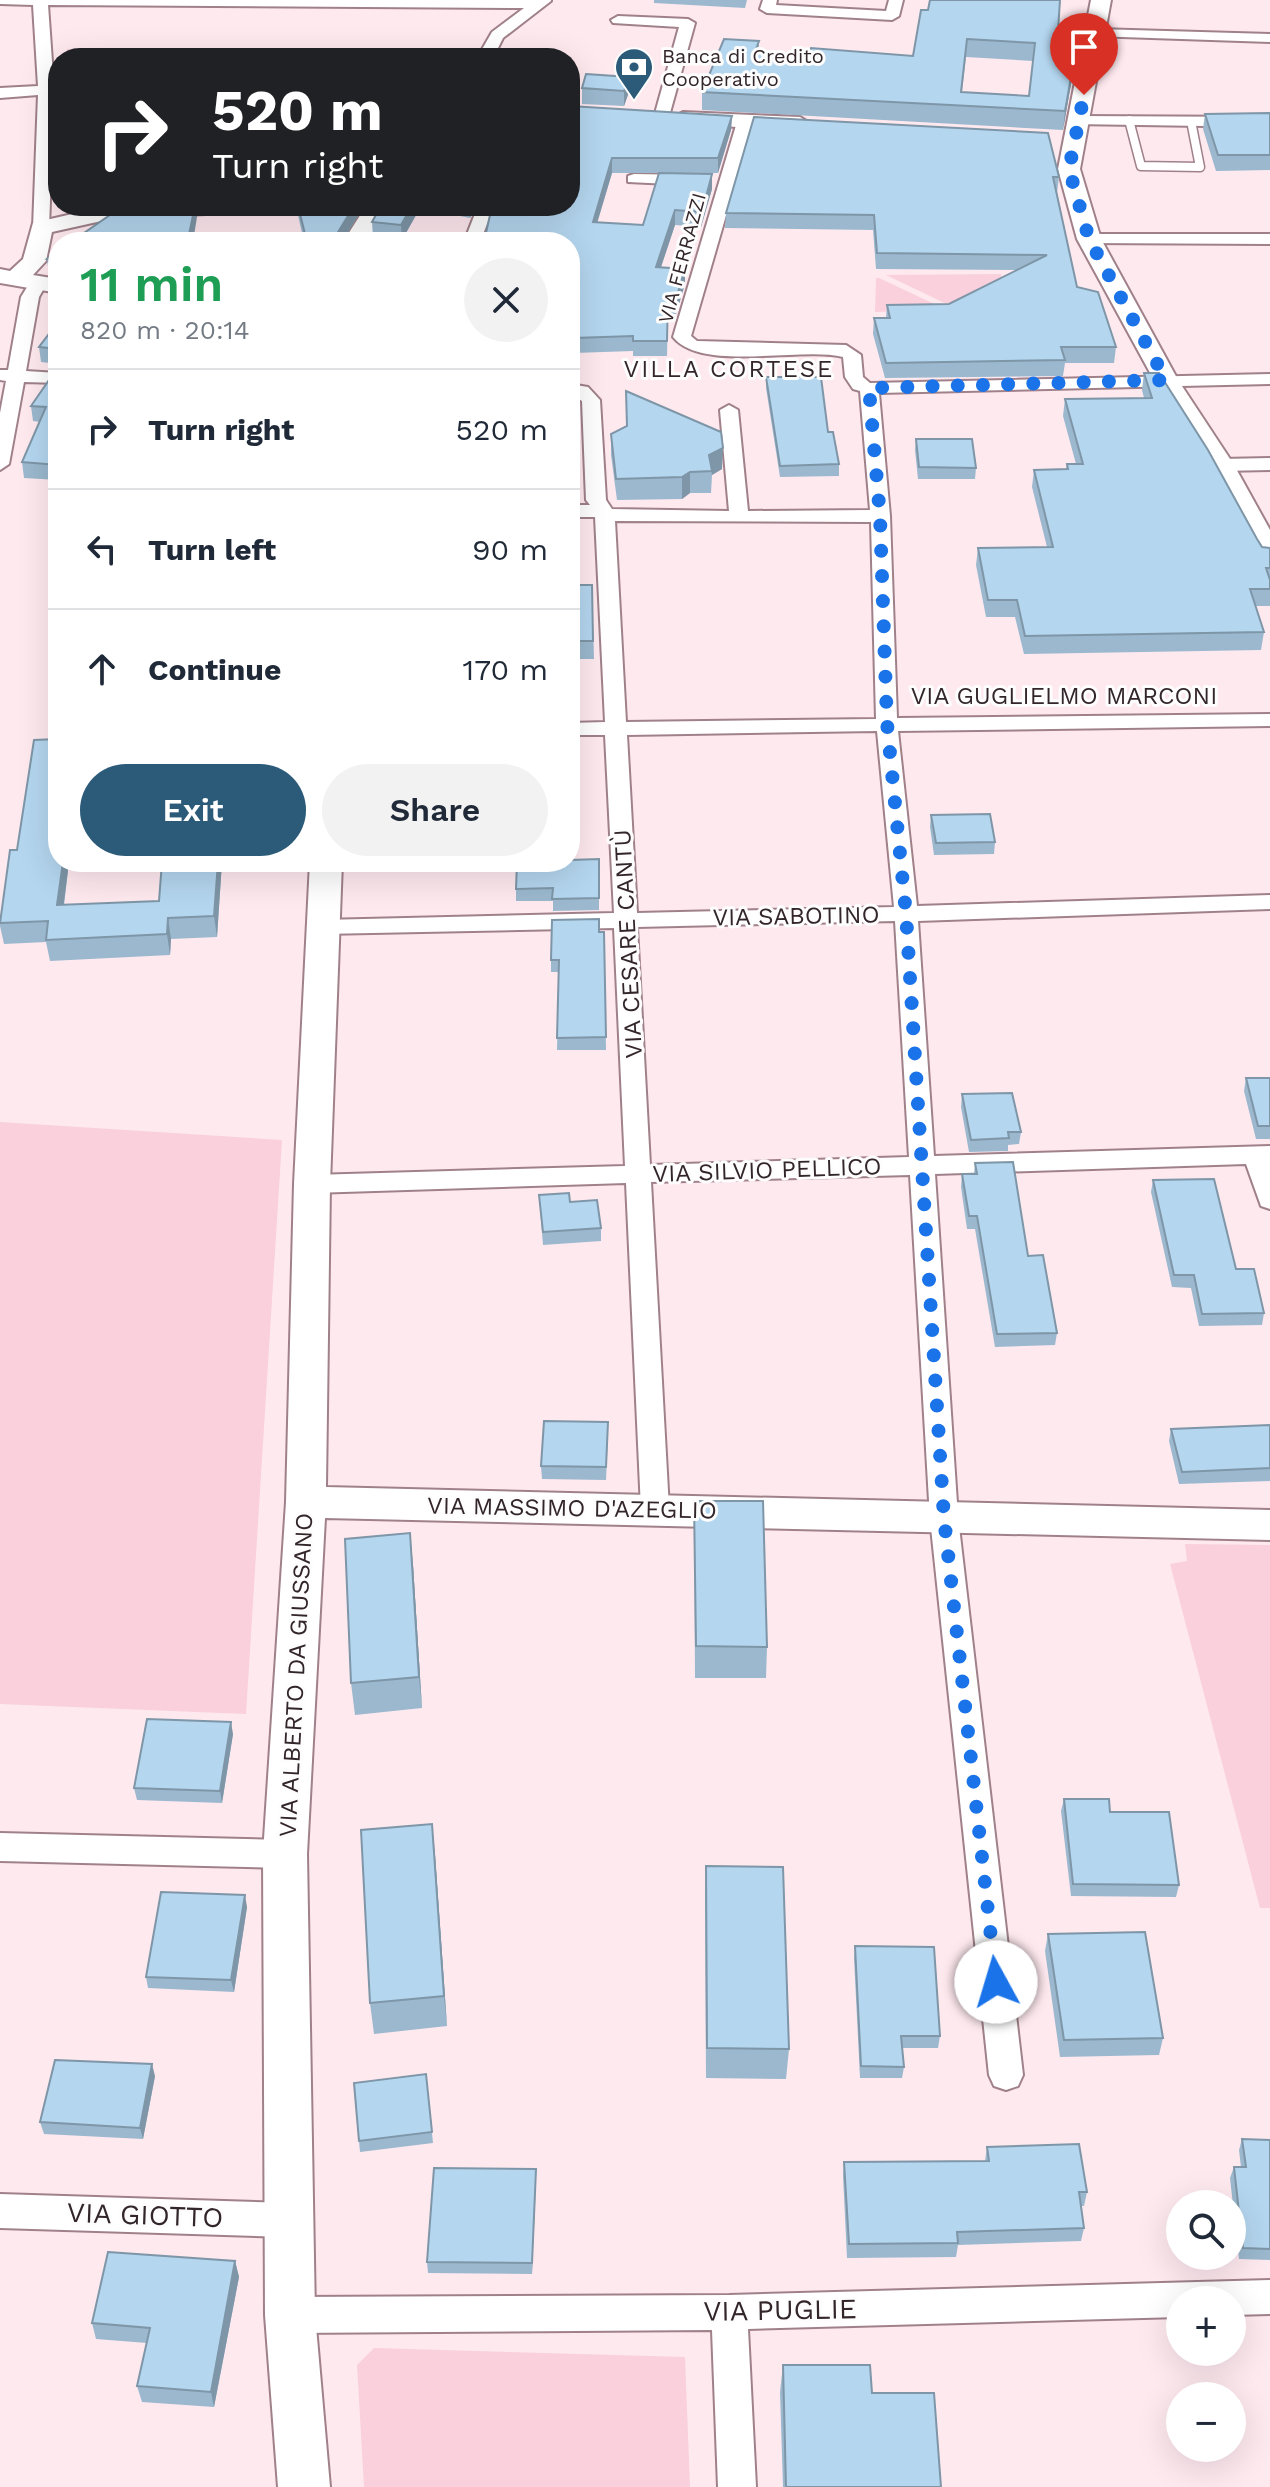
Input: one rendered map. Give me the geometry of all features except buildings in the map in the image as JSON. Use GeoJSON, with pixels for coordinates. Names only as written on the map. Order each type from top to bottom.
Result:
{"type":"FeatureCollection","features":[{"type":"Feature","properties":{"kind":"street"},"geometry":{"type":"LineString","coordinates":[[0,0],[542,2]]}},
{"type":"Feature","properties":{"kind":"street"},"geometry":{"type":"LineString","coordinates":[[40,0],[48,135]]}},
{"type":"Feature","properties":{"kind":"street"},"geometry":{"type":"LineString","coordinates":[[770,0],[767,9],[892,16],[896,0]]}},
{"type":"Feature","properties":{"kind":"street"},"geometry":{"type":"LineString","coordinates":[[1101,0],[1097,33],[1070,133],[1069,169],[1089,239],[1166,380],[1221,465],[1270,555]]}},
{"type":"Feature","properties":{"kind":"street"},"geometry":{"type":"LineString","coordinates":[[490,48],[497,35],[542,2]]}},
{"type":"Feature","properties":{"kind":"street"},"geometry":{"type":"LineString","coordinates":[[618,20],[688,23],[654,117],[820,125]]}},
{"type":"Feature","properties":{"kind":"street"},"geometry":{"type":"LineString","coordinates":[[1097,33],[1270,38]]}},
{"type":"Feature","properties":{"kind":"street"},"geometry":{"type":"LineString","coordinates":[[0,93],[46,90]]}},
{"type":"Feature","properties":{"kind":"street"},"geometry":{"type":"LineString","coordinates":[[1070,133],[1129,120],[1270,122]]}},
{"type":"Feature","properties":{"kind":"street","name":"VIA FERRAZZI"},"geometry":{"type":"LineString","coordinates":[[745,122],[682,337],[691,345],[711,349],[846,350],[852,355],[854,377],[859,385],[869,388]]}},
{"type":"Feature","properties":{"kind":"street"},"geometry":{"type":"LineString","coordinates":[[634,179],[726,181]]}},
{"type":"Feature","properties":{"kind":"street"},"geometry":{"type":"LineString","coordinates":[[0,464],[9,375],[30,297],[28,280],[48,210]]}},
{"type":"Feature","properties":{"kind":"street"},"geometry":{"type":"LineString","coordinates":[[41,228],[93,216]]}},
{"type":"Feature","properties":{"kind":"street"},"geometry":{"type":"LineString","coordinates":[[1089,239],[1270,239]]}},
{"type":"Feature","properties":{"kind":"street"},"geometry":{"type":"LineString","coordinates":[[9,375],[48,377]]}},
{"type":"Feature","properties":{"kind":"street"},"geometry":{"type":"LineString","coordinates":[[1006,2075],[944,1518],[906,914],[887,723],[880,516],[869,388],[1270,379]]}},
{"type":"Feature","properties":{"kind":"street","name":"VIA CESARE CANTÙ"},"geometry":{"type":"LineString","coordinates":[[580,393],[591,400],[596,500],[603,512],[641,1175],[655,1509]]}},
{"type":"Feature","properties":{"kind":"street"},"geometry":{"type":"LineString","coordinates":[[729,410],[739,517]]}},
{"type":"Feature","properties":{"kind":"street"},"geometry":{"type":"LineString","coordinates":[[1221,465],[1270,464]]}},
{"type":"Feature","properties":{"kind":"street"},"geometry":{"type":"LineString","coordinates":[[580,511],[632,518],[880,516]]}},
{"type":"Feature","properties":{"kind":"street","name":"VIA GUGLIELMO MARCONI"},"geometry":{"type":"LineString","coordinates":[[580,729],[1270,720]]}},
{"type":"Feature","properties":{"kind":"street","name":"VIA ALBERTO DA GIUSSANO"},"geometry":{"type":"LineString","coordinates":[[304,2487],[290,2315],[285,1854],[306,1502],[312,1184],[325,872]]}},
{"type":"Feature","properties":{"kind":"street","name":"VIA SABOTINO"},"geometry":{"type":"LineString","coordinates":[[322,927],[906,914],[1270,902]]}},
{"type":"Feature","properties":{"kind":"street"},"geometry":{"type":"LineString","coordinates":[[1263,1155],[1270,1200]]}},
{"type":"Feature","properties":{"kind":"street","name":"VIA SILVIO PELLICO"},"geometry":{"type":"LineString","coordinates":[[312,1184],[1263,1155]]}},
{"type":"Feature","properties":{"kind":"street","name":"VIA MASSIMO D'AZEGLIO"},"geometry":{"type":"LineString","coordinates":[[306,1502],[1270,1525]]}},
{"type":"Feature","properties":{"kind":"street"},"geometry":{"type":"LineString","coordinates":[[0,1847],[285,1854]]}},
{"type":"Feature","properties":{"kind":"street","name":"VIA GIOTTO"},"geometry":{"type":"LineString","coordinates":[[0,2211],[289,2220]]}},
{"type":"Feature","properties":{"kind":"street","name":"VIA PUGLIE"},"geometry":{"type":"LineString","coordinates":[[290,2315],[729,2312],[1270,2297]]}},
{"type":"Feature","properties":{"kind":"street"},"geometry":{"type":"LineString","coordinates":[[729,2312],[737,2487]]}},
{"type":"Feature","properties":{"kind":"lane"},"geometry":{"type":"LineString","coordinates":[[1129,120],[1141,166],[1200,167],[1191,121]]}},
{"type":"Feature","properties":{"kind":"shaded area"},"geometry":{"type":"Polygon","coordinates":[[[1001,274],[1006,303],[955,308],[886,275],[1001,274]]]}},
{"type":"Feature","properties":{"kind":"shaded area"},"geometry":{"type":"Polygon","coordinates":[[[876,278],[879,278],[947,310],[875,312],[876,278]]]}},
{"type":"Feature","properties":{"kind":"shaded area"},"geometry":{"type":"Polygon","coordinates":[[[0,1122],[282,1140],[246,1714],[0,1704],[0,1122]]]}},
{"type":"Feature","properties":{"kind":"shaded area"},"geometry":{"type":"Polygon","coordinates":[[[1185,1544],[1270,1545],[1270,1908],[1260,1908],[1170,1564],[1187,1561],[1185,1544]]]}},
{"type":"Feature","properties":{"kind":"shaded area"},"geometry":{"type":"Polygon","coordinates":[[[374,2348],[685,2357],[690,2487],[364,2487],[357,2365],[374,2348]]]}},
{"type":"Feature","properties":{"kind":"place","name":"Banca di Credito Cooperativo"},"geometry":{"type":"Point","coordinates":[634,101]}},
{"type":"Feature","properties":{"kind":"district","name":"VILLA CORTESE"},"geometry":{"type":"Point","coordinates":[729,369]}},
{"type":"Feature","properties":{"kind":"route"},"geometry":{"type":"LineString","coordinates":[[996,1982],[944,1518],[906,914],[887,723],[880,516],[869,388],[1166,380],[1089,239],[1083,221],[1069,169],[1084,95]]}}]}
